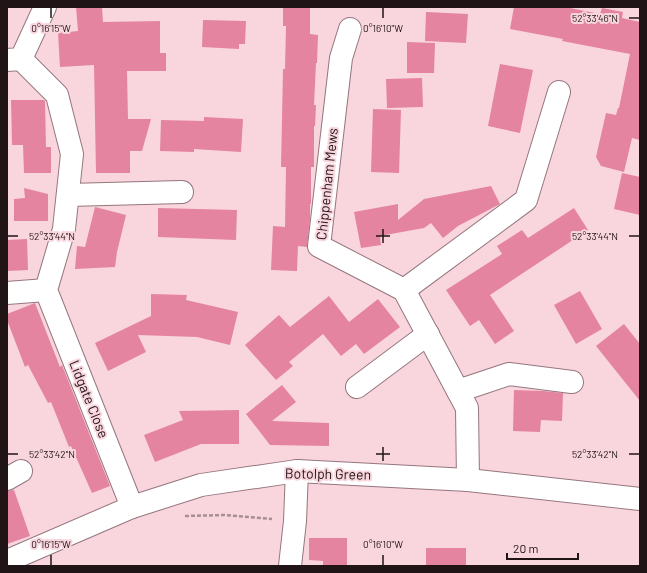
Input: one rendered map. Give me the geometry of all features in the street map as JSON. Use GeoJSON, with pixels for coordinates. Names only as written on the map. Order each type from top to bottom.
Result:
{"type":"FeatureCollection","features":[{"type":"Feature","properties":{"kind":"street"},"geometry":{"type":"LineString","coordinates":[[7,293],[46,290],[64,229],[72,154],[57,95],[14,59],[45,7]]}},
{"type":"Feature","properties":{"kind":"street","name":"Chippenham Mews"},"geometry":{"type":"LineString","coordinates":[[350,29],[341,58],[319,246],[404,290]]}},
{"type":"Feature","properties":{"kind":"street"},"geometry":{"type":"LineString","coordinates":[[468,480],[467,408],[404,290],[526,200],[559,92]]}},
{"type":"Feature","properties":{"kind":"street"},"geometry":{"type":"LineString","coordinates":[[68,196],[182,192]]}},
{"type":"Feature","properties":{"kind":"street","name":"Lidgate Close"},"geometry":{"type":"LineString","coordinates":[[46,290],[132,507]]}},
{"type":"Feature","properties":{"kind":"street"},"geometry":{"type":"LineString","coordinates":[[357,387],[428,334]]}},
{"type":"Feature","properties":{"kind":"street"},"geometry":{"type":"LineString","coordinates":[[458,391],[509,374],[572,382]]}},
{"type":"Feature","properties":{"kind":"street"},"geometry":{"type":"LineString","coordinates":[[290,566],[295,521],[297,471]]}},
{"type":"Feature","properties":{"kind":"street","name":"Botolph Green"},"geometry":{"type":"LineString","coordinates":[[7,561],[132,507],[201,485],[297,471],[468,480],[640,499]]}},
{"type":"Feature","properties":{"kind":"path"},"geometry":{"type":"LineString","coordinates":[[180,516],[224,515],[295,521]]}},
{"type":"Feature","properties":{"kind":"building"},"geometry":{"type":"Polygon","coordinates":[[[76,7],[102,7],[103,22],[160,21],[160,53],[166,53],[166,71],[127,71],[128,119],[151,119],[142,151],[130,151],[130,173],[96,173],[94,65],[60,67],[58,33],[78,31],[76,7]]]}},
{"type":"Feature","properties":{"kind":"building"},"geometry":{"type":"Polygon","coordinates":[[[283,7],[310,7],[310,34],[318,35],[314,105],[316,105],[314,126],[314,167],[311,167],[310,219],[307,247],[298,246],[297,271],[271,270],[273,226],[285,227],[286,167],[281,167],[283,69],[285,69],[286,26],[283,26],[283,7]]]}},
{"type":"Feature","properties":{"kind":"building"},"geometry":{"type":"Polygon","coordinates":[[[514,7],[565,7],[600,14],[602,8],[623,12],[622,18],[640,22],[640,140],[632,138],[624,172],[601,166],[596,157],[606,113],[616,115],[619,108],[630,54],[510,29],[514,7]]]}},
{"type":"Feature","properties":{"kind":"building"},"geometry":{"type":"Polygon","coordinates":[[[426,12],[468,14],[466,43],[425,41],[426,12]]]}},
{"type":"Feature","properties":{"kind":"building"},"geometry":{"type":"Polygon","coordinates":[[[203,20],[246,21],[245,44],[239,44],[239,49],[202,47],[203,20]]]}},
{"type":"Feature","properties":{"kind":"building"},"geometry":{"type":"Polygon","coordinates":[[[407,42],[435,43],[434,73],[407,73],[407,42]]]}},
{"type":"Feature","properties":{"kind":"building"},"geometry":{"type":"Polygon","coordinates":[[[500,64],[533,70],[520,133],[488,126],[500,64]]]}},
{"type":"Feature","properties":{"kind":"building"},"geometry":{"type":"Polygon","coordinates":[[[422,78],[423,107],[387,108],[386,79],[422,78]]]}},
{"type":"Feature","properties":{"kind":"building"},"geometry":{"type":"Polygon","coordinates":[[[11,100],[45,101],[46,147],[51,147],[51,173],[24,173],[23,145],[12,145],[11,100]]]}},
{"type":"Feature","properties":{"kind":"building"},"geometry":{"type":"Polygon","coordinates":[[[373,109],[401,110],[399,173],[371,172],[373,109]]]}},
{"type":"Feature","properties":{"kind":"building"},"geometry":{"type":"Polygon","coordinates":[[[204,117],[243,119],[241,152],[194,149],[194,152],[160,151],[161,120],[204,121],[204,117]]]}},
{"type":"Feature","properties":{"kind":"building"},"geometry":{"type":"Polygon","coordinates":[[[622,173],[640,177],[640,215],[614,209],[622,173]]]}},
{"type":"Feature","properties":{"kind":"building"},"geometry":{"type":"Polygon","coordinates":[[[491,186],[500,204],[458,226],[443,238],[431,223],[424,228],[380,236],[381,245],[361,248],[354,212],[398,204],[398,220],[424,199],[491,186]]]}},
{"type":"Feature","properties":{"kind":"building"},"geometry":{"type":"Polygon","coordinates":[[[24,188],[48,194],[48,221],[14,221],[14,199],[25,198],[24,188]]]}},
{"type":"Feature","properties":{"kind":"building"},"geometry":{"type":"Polygon","coordinates":[[[95,207],[126,215],[115,267],[75,269],[77,246],[85,247],[95,207]]]}},
{"type":"Feature","properties":{"kind":"building"},"geometry":{"type":"Polygon","coordinates":[[[158,208],[237,210],[236,240],[158,237],[158,208]]]}},
{"type":"Feature","properties":{"kind":"building"},"geometry":{"type":"Polygon","coordinates":[[[574,208],[588,230],[490,295],[514,331],[495,344],[479,320],[470,326],[446,290],[502,254],[497,246],[522,230],[528,238],[574,208]]]}},
{"type":"Feature","properties":{"kind":"building"},"geometry":{"type":"Polygon","coordinates":[[[27,239],[28,270],[7,271],[7,240],[27,239]]]}},
{"type":"Feature","properties":{"kind":"building"},"geometry":{"type":"Polygon","coordinates":[[[580,291],[602,329],[576,344],[554,305],[580,291]]]}},
{"type":"Feature","properties":{"kind":"building"},"geometry":{"type":"Polygon","coordinates":[[[151,294],[187,295],[186,300],[238,312],[230,345],[197,337],[138,335],[146,352],[108,371],[95,343],[151,316],[151,294]]]}},
{"type":"Feature","properties":{"kind":"building"},"geometry":{"type":"Polygon","coordinates":[[[329,296],[349,322],[378,299],[400,327],[364,354],[356,344],[341,356],[323,334],[289,362],[293,366],[276,380],[245,345],[279,315],[290,327],[329,296]]]}},
{"type":"Feature","properties":{"kind":"building"},"geometry":{"type":"Polygon","coordinates":[[[35,303],[60,367],[62,365],[110,486],[92,493],[71,446],[69,447],[51,402],[48,403],[28,365],[25,367],[7,320],[7,314],[35,303]]]}},
{"type":"Feature","properties":{"kind":"building"},"geometry":{"type":"Polygon","coordinates":[[[624,324],[640,344],[640,401],[596,346],[624,324]]]}},
{"type":"Feature","properties":{"kind":"building"},"geometry":{"type":"Polygon","coordinates":[[[282,385],[296,402],[272,421],[329,423],[329,446],[270,445],[246,414],[282,385]]]}},
{"type":"Feature","properties":{"kind":"building"},"geometry":{"type":"Polygon","coordinates":[[[514,390],[563,393],[562,421],[541,420],[540,432],[513,431],[514,390]]]}},
{"type":"Feature","properties":{"kind":"building"},"geometry":{"type":"Polygon","coordinates":[[[239,410],[239,444],[201,444],[155,462],[144,435],[183,420],[179,411],[239,410]]]}},
{"type":"Feature","properties":{"kind":"building"},"geometry":{"type":"Polygon","coordinates":[[[14,490],[30,536],[7,544],[7,491],[14,490]]]}},
{"type":"Feature","properties":{"kind":"building"},"geometry":{"type":"Polygon","coordinates":[[[309,538],[347,538],[347,566],[323,566],[323,561],[309,560],[309,538]]]}},
{"type":"Feature","properties":{"kind":"building"},"geometry":{"type":"Polygon","coordinates":[[[426,548],[466,548],[466,566],[426,566],[426,548]]]}}]}
